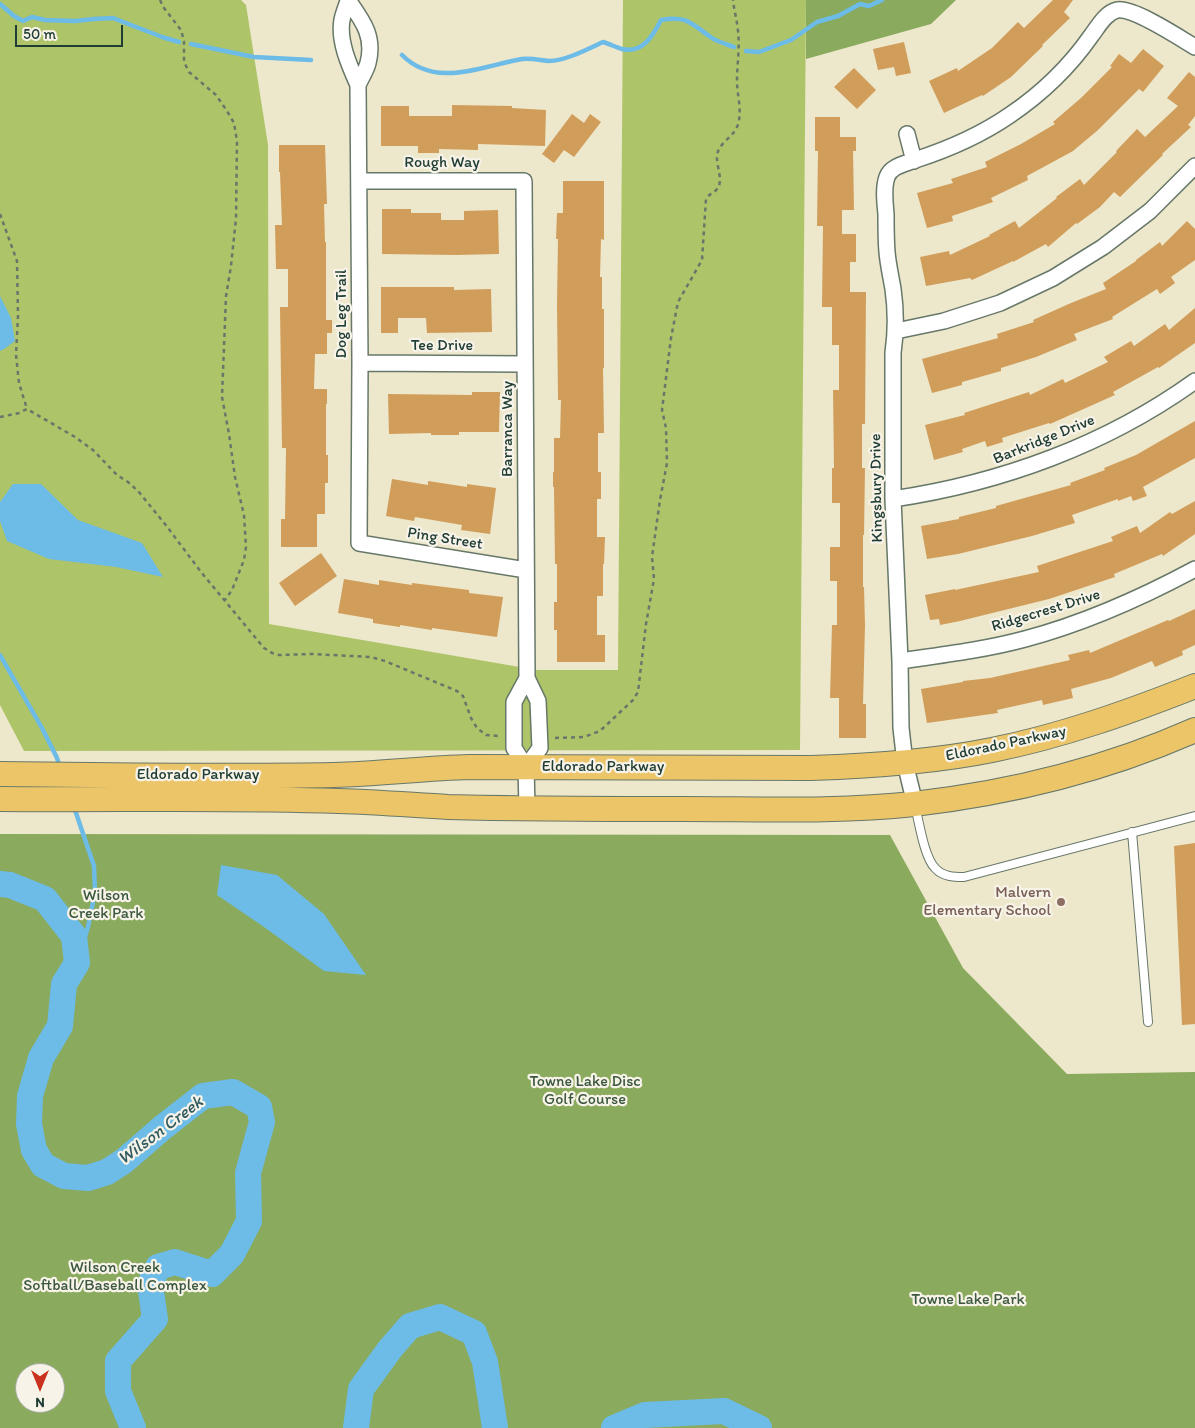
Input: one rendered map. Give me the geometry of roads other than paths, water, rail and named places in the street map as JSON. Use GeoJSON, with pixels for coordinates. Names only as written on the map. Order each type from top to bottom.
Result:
{"type":"FeatureCollection","features":[{"type":"Feature","properties":{"kind":"main road","name":"Eldorado Parkway"},"geometry":{"type":"LineString","coordinates":[[0,774],[283,775],[355,774],[434,768],[811,768],[862,766],[993,750],[1070,731],[1195,686]]}},
{"type":"Feature","properties":{"kind":"main road","name":"Eldorado Parkway"},"geometry":{"type":"LineString","coordinates":[[0,799],[296,800],[446,807],[527,808],[800,810],[874,807],[915,804],[978,794],[1054,778],[1140,752],[1195,730]]}},
{"type":"Feature","properties":{"kind":"street","name":"Dog Leg Trail"},"geometry":{"type":"LineString","coordinates":[[348,0],[341,22],[343,42],[347,60],[358,85],[359,543]]}},
{"type":"Feature","properties":{"kind":"street","name":"Dog Leg Trail"},"geometry":{"type":"LineString","coordinates":[[348,0],[360,17],[368,35],[370,48],[368,64],[358,85]]}},
{"type":"Feature","properties":{"kind":"street"},"geometry":{"type":"LineString","coordinates":[[907,134],[914,161],[972,138],[1011,114],[1047,86],[1083,48],[1104,18],[1115,10],[1140,16],[1195,47]]}},
{"type":"Feature","properties":{"kind":"street","name":"Kingsbury Drive"},"geometry":{"type":"LineString","coordinates":[[914,161],[894,168],[889,172],[886,178],[885,190],[887,244],[894,291],[896,332],[894,353],[893,499],[901,728],[905,762],[915,804]]}},
{"type":"Feature","properties":{"kind":"street"},"geometry":{"type":"LineString","coordinates":[[896,332],[944,321],[1000,303],[1053,278],[1103,247],[1150,211],[1195,166]]}},
{"type":"Feature","properties":{"kind":"street","name":"Rough Way"},"geometry":{"type":"LineString","coordinates":[[359,181],[524,181]]}},
{"type":"Feature","properties":{"kind":"street","name":"Barranca Way"},"geometry":{"type":"LineString","coordinates":[[524,181],[527,678],[538,701],[540,748],[526,767]]}},
{"type":"Feature","properties":{"kind":"street","name":"Tee Drive"},"geometry":{"type":"LineString","coordinates":[[360,363],[525,364]]}},
{"type":"Feature","properties":{"kind":"street","name":"Barkridge Drive"},"geometry":{"type":"LineString","coordinates":[[893,499],[929,494],[992,479],[1060,456],[1119,428],[1181,392],[1195,381]]}},
{"type":"Feature","properties":{"kind":"street","name":"Ping Street"},"geometry":{"type":"LineString","coordinates":[[359,543],[526,570]]}},
{"type":"Feature","properties":{"kind":"street","name":"Ridgecrest Drive"},"geometry":{"type":"LineString","coordinates":[[900,661],[960,653],[1033,636],[1092,618],[1157,590],[1195,570]]}},
{"type":"Feature","properties":{"kind":"street","name":"Barranca Way"},"geometry":{"type":"LineString","coordinates":[[527,678],[514,702],[514,748],[526,767],[527,808]]}},
{"type":"Feature","properties":{"kind":"lane"},"geometry":{"type":"LineString","coordinates":[[915,804],[921,834],[931,862],[943,874],[953,877],[964,877],[1195,816]]}},
{"type":"Feature","properties":{"kind":"lane"},"geometry":{"type":"LineString","coordinates":[[1132,832],[1148,1022]]}},
{"type":"Feature","properties":{"kind":"water"},"geometry":{"type":"Polygon","coordinates":[[[0,296],[11,318],[15,341],[0,351],[0,296]]]}},
{"type":"Feature","properties":{"kind":"water"},"geometry":{"type":"Polygon","coordinates":[[[13,484],[41,484],[78,520],[142,543],[163,577],[116,567],[49,559],[7,541],[0,521],[0,502],[13,484]]]}},
{"type":"Feature","properties":{"kind":"water"},"geometry":{"type":"Polygon","coordinates":[[[221,865],[277,875],[324,914],[366,975],[324,971],[217,895],[221,865]]]}},
{"type":"Feature","properties":{"kind":"waterway"},"geometry":{"type":"LineString","coordinates":[[746,51],[759,52],[791,40],[817,22],[838,16],[860,4],[869,6],[882,0]]}},
{"type":"Feature","properties":{"kind":"waterway"},"geometry":{"type":"LineString","coordinates":[[0,4],[23,21],[32,17],[45,20],[75,21],[113,18],[179,42]]}},
{"type":"Feature","properties":{"kind":"waterway"},"geometry":{"type":"LineString","coordinates":[[402,55],[415,65],[429,71],[444,73],[475,70],[522,59],[549,61],[562,59],[603,42],[622,49],[635,49],[650,38],[661,20],[670,19],[689,22],[714,39],[734,47]]}},
{"type":"Feature","properties":{"kind":"waterway"},"geometry":{"type":"LineString","coordinates":[[191,44],[254,57],[311,60]]}},
{"type":"Feature","properties":{"kind":"waterway"},"geometry":{"type":"LineString","coordinates":[[0,655],[42,728],[60,767]]}},
{"type":"Feature","properties":{"kind":"waterway"},"geometry":{"type":"LineString","coordinates":[[74,807],[94,866],[95,892],[88,927],[77,963]]}},
{"type":"Feature","properties":{"kind":"waterway","name":"Wilson Creek"},"geometry":{"type":"LineString","coordinates":[[0,884],[10,885],[45,899],[74,936],[77,963],[64,984],[60,1026],[41,1058],[30,1096],[29,1124],[34,1150],[43,1165],[64,1176],[88,1178],[107,1172],[124,1161],[203,1096],[233,1092],[259,1107],[262,1122],[248,1173],[249,1221],[232,1254],[212,1274],[175,1262],[158,1267],[150,1284],[155,1319],[118,1361],[118,1391],[133,1428]]}},
{"type":"Feature","properties":{"kind":"waterway","name":"Wilson Creek"},"geometry":{"type":"LineString","coordinates":[[356,1428],[361,1389],[390,1349],[410,1326],[440,1317],[474,1333],[485,1362],[495,1428]]}},
{"type":"Feature","properties":{"kind":"waterway","name":"Wilson Creek"},"geometry":{"type":"LineString","coordinates":[[614,1428],[645,1415],[724,1411],[759,1428]]}},
{"type":"Feature","properties":{"kind":"place","name":"Malvern Elementary School"},"geometry":{"type":"Point","coordinates":[1061,902]}},
{"type":"Feature","properties":{"kind":"park label","name":"Wilson Creek Park"},"geometry":{"type":"Point","coordinates":[106,905]}},
{"type":"Feature","properties":{"kind":"park label","name":"Towne Lake Disc Golf Course"},"geometry":{"type":"Point","coordinates":[585,1091]}},
{"type":"Feature","properties":{"kind":"park label","name":"Wilson Creek Softball/Baseball Complex"},"geometry":{"type":"Point","coordinates":[115,1277]}},
{"type":"Feature","properties":{"kind":"park label","name":"Towne Lake Park"},"geometry":{"type":"Point","coordinates":[968,1300]}}]}
